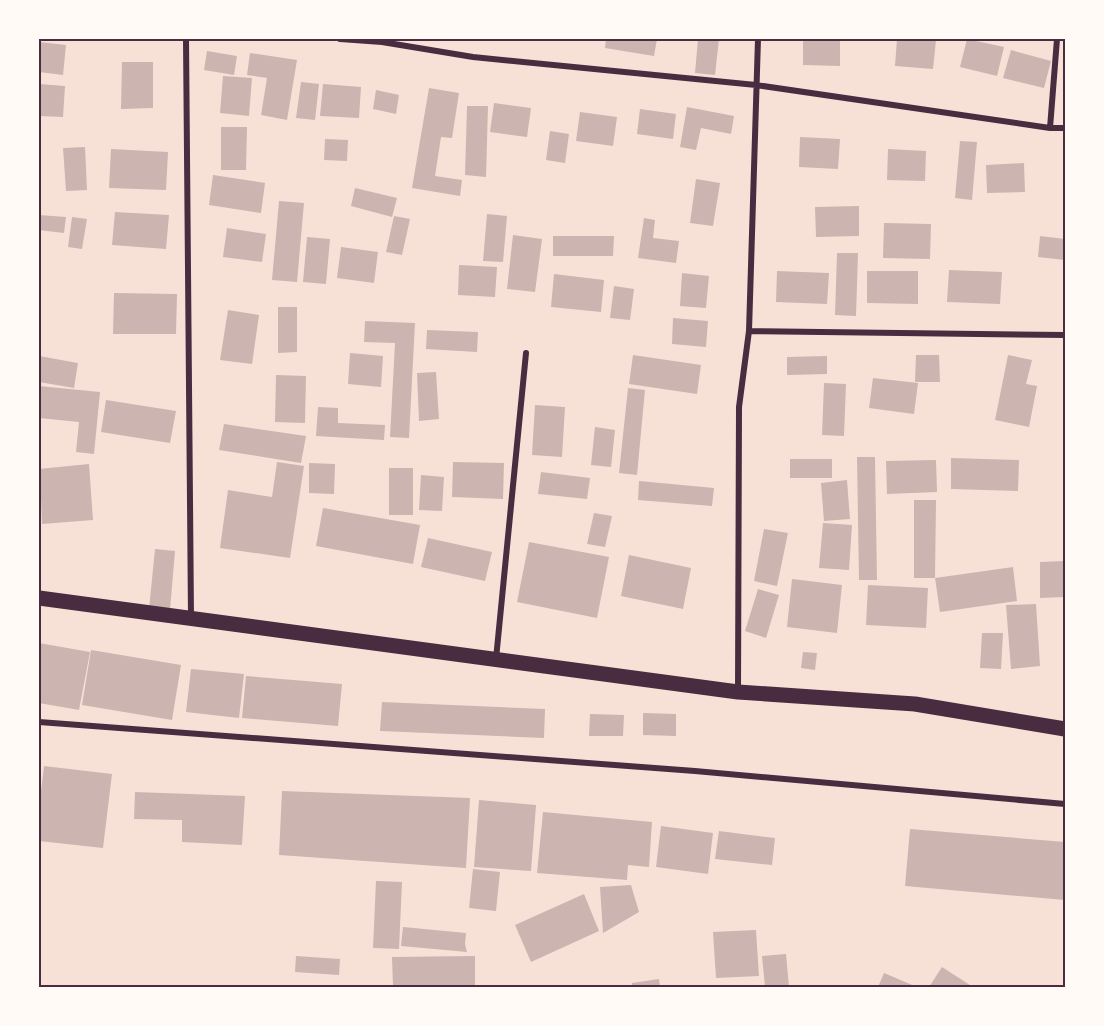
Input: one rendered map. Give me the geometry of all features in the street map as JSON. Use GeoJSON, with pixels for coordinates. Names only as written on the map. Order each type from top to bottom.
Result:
{"type":"FeatureCollection","features":[{"type":"Feature","properties":{"kind":"main road"},"geometry":{"type":"LineString","coordinates":[[39,598],[738,692],[915,704],[1065,729]]}},
{"type":"Feature","properties":{"kind":"street"},"geometry":{"type":"LineString","coordinates":[[186,39],[191,618]]}},
{"type":"Feature","properties":{"kind":"street"},"geometry":{"type":"LineString","coordinates":[[340,39],[382,42],[473,57],[756,85],[1050,128],[1065,128]]}},
{"type":"Feature","properties":{"kind":"street"},"geometry":{"type":"LineString","coordinates":[[738,692],[739,406],[748,331],[758,39]]}},
{"type":"Feature","properties":{"kind":"street"},"geometry":{"type":"LineString","coordinates":[[1050,128],[1057,39]]}},
{"type":"Feature","properties":{"kind":"street"},"geometry":{"type":"LineString","coordinates":[[748,331],[1065,335]]}},
{"type":"Feature","properties":{"kind":"street"},"geometry":{"type":"LineString","coordinates":[[496,659],[526,353]]}},
{"type":"Feature","properties":{"kind":"street"},"geometry":{"type":"LineString","coordinates":[[39,722],[695,771],[1065,804]]}},
{"type":"Feature","properties":{"kind":"building"},"geometry":{"type":"Polygon","coordinates":[[[606,39],[657,39],[654,56],[605,48],[606,39]]]}},
{"type":"Feature","properties":{"kind":"building"},"geometry":{"type":"Polygon","coordinates":[[[698,39],[719,39],[715,75],[695,73],[698,39]]]}},
{"type":"Feature","properties":{"kind":"building"},"geometry":{"type":"Polygon","coordinates":[[[803,39],[840,39],[840,66],[803,65],[803,39]]]}},
{"type":"Feature","properties":{"kind":"building"},"geometry":{"type":"Polygon","coordinates":[[[897,39],[936,40],[933,69],[895,66],[897,39]]]}},
{"type":"Feature","properties":{"kind":"building"},"geometry":{"type":"Polygon","coordinates":[[[967,39],[1004,47],[997,76],[960,67],[967,39]]]}},
{"type":"Feature","properties":{"kind":"building"},"geometry":{"type":"Polygon","coordinates":[[[39,42],[66,45],[63,75],[39,72],[39,42]]]}},
{"type":"Feature","properties":{"kind":"building"},"geometry":{"type":"Polygon","coordinates":[[[1011,50],[1051,61],[1044,88],[1003,78],[1011,50]]]}},
{"type":"Feature","properties":{"kind":"building"},"geometry":{"type":"Polygon","coordinates":[[[207,51],[237,56],[234,75],[204,70],[207,51]]]}},
{"type":"Feature","properties":{"kind":"building"},"geometry":{"type":"Polygon","coordinates":[[[250,53],[297,60],[287,120],[261,115],[267,78],[247,75],[250,53]]]}},
{"type":"Feature","properties":{"kind":"building"},"geometry":{"type":"Polygon","coordinates":[[[122,62],[153,62],[153,108],[121,109],[122,62]]]}},
{"type":"Feature","properties":{"kind":"building"},"geometry":{"type":"Polygon","coordinates":[[[223,76],[252,78],[249,116],[220,113],[223,76]]]}},
{"type":"Feature","properties":{"kind":"building"},"geometry":{"type":"Polygon","coordinates":[[[301,82],[319,84],[315,120],[296,118],[301,82]]]}},
{"type":"Feature","properties":{"kind":"building"},"geometry":{"type":"Polygon","coordinates":[[[39,84],[65,86],[63,117],[39,116],[39,84]]]}},
{"type":"Feature","properties":{"kind":"building"},"geometry":{"type":"Polygon","coordinates":[[[323,84],[361,87],[359,118],[320,116],[323,84]]]}},
{"type":"Feature","properties":{"kind":"building"},"geometry":{"type":"Polygon","coordinates":[[[429,88],[459,93],[452,138],[441,137],[435,176],[462,180],[460,196],[412,188],[429,88]]]}},
{"type":"Feature","properties":{"kind":"building"},"geometry":{"type":"Polygon","coordinates":[[[376,90],[399,95],[396,114],[373,109],[376,90]]]}},
{"type":"Feature","properties":{"kind":"building"},"geometry":{"type":"Polygon","coordinates":[[[494,103],[531,108],[527,137],[490,132],[494,103]]]}},
{"type":"Feature","properties":{"kind":"building"},"geometry":{"type":"Polygon","coordinates":[[[467,106],[488,106],[486,177],[465,175],[467,106]]]}},
{"type":"Feature","properties":{"kind":"building"},"geometry":{"type":"Polygon","coordinates":[[[687,107],[734,116],[731,134],[701,128],[696,150],[680,147],[687,107]]]}},
{"type":"Feature","properties":{"kind":"building"},"geometry":{"type":"Polygon","coordinates":[[[640,109],[676,114],[673,139],[637,134],[640,109]]]}},
{"type":"Feature","properties":{"kind":"building"},"geometry":{"type":"Polygon","coordinates":[[[580,112],[617,117],[613,146],[576,141],[580,112]]]}},
{"type":"Feature","properties":{"kind":"building"},"geometry":{"type":"Polygon","coordinates":[[[221,127],[247,127],[246,170],[221,170],[221,127]]]}},
{"type":"Feature","properties":{"kind":"building"},"geometry":{"type":"Polygon","coordinates":[[[550,131],[569,134],[565,163],[546,160],[550,131]]]}},
{"type":"Feature","properties":{"kind":"building"},"geometry":{"type":"Polygon","coordinates":[[[800,137],[840,139],[838,169],[799,167],[800,137]]]}},
{"type":"Feature","properties":{"kind":"building"},"geometry":{"type":"Polygon","coordinates":[[[325,139],[348,140],[347,161],[324,160],[325,139]]]}},
{"type":"Feature","properties":{"kind":"building"},"geometry":{"type":"Polygon","coordinates":[[[960,141],[977,142],[972,200],[955,198],[960,141]]]}},
{"type":"Feature","properties":{"kind":"building"},"geometry":{"type":"Polygon","coordinates":[[[85,147],[87,190],[66,191],[63,148],[85,147]]]}},
{"type":"Feature","properties":{"kind":"building"},"geometry":{"type":"Polygon","coordinates":[[[111,149],[168,152],[166,190],[109,188],[111,149]]]}},
{"type":"Feature","properties":{"kind":"building"},"geometry":{"type":"Polygon","coordinates":[[[888,149],[926,151],[925,181],[887,180],[888,149]]]}},
{"type":"Feature","properties":{"kind":"building"},"geometry":{"type":"Polygon","coordinates":[[[1024,163],[1025,192],[987,193],[986,165],[1024,163]]]}},
{"type":"Feature","properties":{"kind":"building"},"geometry":{"type":"Polygon","coordinates":[[[213,175],[265,183],[261,213],[209,205],[213,175]]]}},
{"type":"Feature","properties":{"kind":"building"},"geometry":{"type":"Polygon","coordinates":[[[696,179],[720,183],[713,226],[690,223],[696,179]]]}},
{"type":"Feature","properties":{"kind":"building"},"geometry":{"type":"Polygon","coordinates":[[[355,188],[397,198],[392,217],[351,206],[355,188]]]}},
{"type":"Feature","properties":{"kind":"building"},"geometry":{"type":"Polygon","coordinates":[[[279,201],[304,203],[297,282],[272,280],[279,201]]]}},
{"type":"Feature","properties":{"kind":"building"},"geometry":{"type":"Polygon","coordinates":[[[859,206],[859,236],[816,237],[815,207],[859,206]]]}},
{"type":"Feature","properties":{"kind":"building"},"geometry":{"type":"Polygon","coordinates":[[[115,212],[169,215],[166,249],[112,245],[115,212]]]}},
{"type":"Feature","properties":{"kind":"building"},"geometry":{"type":"Polygon","coordinates":[[[487,214],[507,216],[503,262],[483,261],[487,214]]]}},
{"type":"Feature","properties":{"kind":"building"},"geometry":{"type":"Polygon","coordinates":[[[39,215],[66,217],[64,233],[39,230],[39,215]]]}},
{"type":"Feature","properties":{"kind":"building"},"geometry":{"type":"Polygon","coordinates":[[[394,216],[410,219],[402,255],[386,252],[394,216]]]}},
{"type":"Feature","properties":{"kind":"building"},"geometry":{"type":"Polygon","coordinates":[[[72,217],[87,219],[82,249],[68,247],[72,217]]]}},
{"type":"Feature","properties":{"kind":"building"},"geometry":{"type":"Polygon","coordinates":[[[644,218],[655,220],[653,238],[679,241],[676,263],[638,258],[644,218]]]}},
{"type":"Feature","properties":{"kind":"building"},"geometry":{"type":"Polygon","coordinates":[[[884,223],[931,224],[930,259],[883,258],[884,223]]]}},
{"type":"Feature","properties":{"kind":"building"},"geometry":{"type":"Polygon","coordinates":[[[227,228],[266,234],[262,262],[223,257],[227,228]]]}},
{"type":"Feature","properties":{"kind":"building"},"geometry":{"type":"Polygon","coordinates":[[[513,235],[542,239],[535,292],[507,289],[513,235]]]}},
{"type":"Feature","properties":{"kind":"building"},"geometry":{"type":"Polygon","coordinates":[[[553,236],[614,236],[613,256],[553,256],[553,236]]]}},
{"type":"Feature","properties":{"kind":"building"},"geometry":{"type":"Polygon","coordinates":[[[1040,236],[1065,239],[1065,260],[1038,257],[1040,236]]]}},
{"type":"Feature","properties":{"kind":"building"},"geometry":{"type":"Polygon","coordinates":[[[307,237],[330,239],[326,284],[303,282],[307,237]]]}},
{"type":"Feature","properties":{"kind":"building"},"geometry":{"type":"Polygon","coordinates":[[[341,247],[378,252],[374,283],[337,278],[341,247]]]}},
{"type":"Feature","properties":{"kind":"building"},"geometry":{"type":"Polygon","coordinates":[[[837,253],[858,253],[856,316],[835,315],[837,253]]]}},
{"type":"Feature","properties":{"kind":"building"},"geometry":{"type":"Polygon","coordinates":[[[459,265],[497,267],[495,297],[458,295],[459,265]]]}},
{"type":"Feature","properties":{"kind":"building"},"geometry":{"type":"Polygon","coordinates":[[[949,270],[1002,272],[1000,304],[947,302],[949,270]]]}},
{"type":"Feature","properties":{"kind":"building"},"geometry":{"type":"Polygon","coordinates":[[[777,271],[829,273],[827,304],[776,302],[777,271]]]}},
{"type":"Feature","properties":{"kind":"building"},"geometry":{"type":"Polygon","coordinates":[[[867,271],[918,271],[918,304],[867,303],[867,271]]]}},
{"type":"Feature","properties":{"kind":"building"},"geometry":{"type":"Polygon","coordinates":[[[682,273],[709,276],[706,308],[680,306],[682,273]]]}},
{"type":"Feature","properties":{"kind":"building"},"geometry":{"type":"Polygon","coordinates":[[[554,274],[604,280],[601,312],[551,307],[554,274]]]}},
{"type":"Feature","properties":{"kind":"building"},"geometry":{"type":"Polygon","coordinates":[[[614,286],[634,289],[630,320],[610,318],[614,286]]]}},
{"type":"Feature","properties":{"kind":"building"},"geometry":{"type":"Polygon","coordinates":[[[114,293],[177,294],[176,334],[113,334],[114,293]]]}},
{"type":"Feature","properties":{"kind":"building"},"geometry":{"type":"Polygon","coordinates":[[[278,307],[297,307],[297,352],[278,353],[278,307]]]}},
{"type":"Feature","properties":{"kind":"building"},"geometry":{"type":"Polygon","coordinates":[[[228,310],[259,315],[252,364],[220,360],[228,310]]]}},
{"type":"Feature","properties":{"kind":"building"},"geometry":{"type":"Polygon","coordinates":[[[673,318],[708,321],[706,347],[672,344],[673,318]]]}},
{"type":"Feature","properties":{"kind":"building"},"geometry":{"type":"Polygon","coordinates":[[[365,321],[415,323],[409,438],[390,437],[395,343],[364,342],[365,321]]]}},
{"type":"Feature","properties":{"kind":"building"},"geometry":{"type":"Polygon","coordinates":[[[427,330],[478,332],[477,352],[426,349],[427,330]]]}},
{"type":"Feature","properties":{"kind":"building"},"geometry":{"type":"Polygon","coordinates":[[[350,353],[383,356],[381,387],[348,384],[350,353]]]}},
{"type":"Feature","properties":{"kind":"building"},"geometry":{"type":"Polygon","coordinates":[[[633,355],[701,365],[697,394],[629,384],[633,355]]]}},
{"type":"Feature","properties":{"kind":"building"},"geometry":{"type":"Polygon","coordinates":[[[916,355],[939,355],[940,382],[915,382],[916,355]]]}},
{"type":"Feature","properties":{"kind":"building"},"geometry":{"type":"Polygon","coordinates":[[[1008,355],[1032,360],[1026,384],[1037,386],[1029,427],[995,420],[1008,355]]]}},
{"type":"Feature","properties":{"kind":"building"},"geometry":{"type":"Polygon","coordinates":[[[39,356],[78,363],[74,388],[39,382],[39,356]]]}},
{"type":"Feature","properties":{"kind":"building"},"geometry":{"type":"Polygon","coordinates":[[[827,356],[827,374],[787,375],[787,357],[827,356]]]}},
{"type":"Feature","properties":{"kind":"building"},"geometry":{"type":"Polygon","coordinates":[[[436,372],[439,419],[419,421],[417,373],[436,372]]]}},
{"type":"Feature","properties":{"kind":"building"},"geometry":{"type":"Polygon","coordinates":[[[276,375],[306,376],[305,423],[275,422],[276,375]]]}},
{"type":"Feature","properties":{"kind":"building"},"geometry":{"type":"Polygon","coordinates":[[[873,378],[918,383],[914,414],[869,408],[873,378]]]}},
{"type":"Feature","properties":{"kind":"building"},"geometry":{"type":"Polygon","coordinates":[[[824,383],[846,384],[844,436],[822,435],[824,383]]]}},
{"type":"Feature","properties":{"kind":"building"},"geometry":{"type":"Polygon","coordinates":[[[39,386],[100,392],[94,454],[76,452],[79,422],[39,418],[39,386]]]}},
{"type":"Feature","properties":{"kind":"building"},"geometry":{"type":"Polygon","coordinates":[[[628,388],[645,390],[637,475],[619,473],[628,388]]]}},
{"type":"Feature","properties":{"kind":"building"},"geometry":{"type":"Polygon","coordinates":[[[106,400],[176,411],[170,443],[101,432],[106,400]]]}},
{"type":"Feature","properties":{"kind":"building"},"geometry":{"type":"Polygon","coordinates":[[[535,405],[565,407],[562,457],[532,455],[535,405]]]}},
{"type":"Feature","properties":{"kind":"building"},"geometry":{"type":"Polygon","coordinates":[[[318,407],[338,408],[338,423],[385,425],[384,440],[316,436],[318,407]]]}},
{"type":"Feature","properties":{"kind":"building"},"geometry":{"type":"Polygon","coordinates":[[[224,424],[306,436],[301,463],[219,450],[224,424]]]}},
{"type":"Feature","properties":{"kind":"building"},"geometry":{"type":"Polygon","coordinates":[[[595,427],[615,430],[611,467],[591,465],[595,427]]]}},
{"type":"Feature","properties":{"kind":"building"},"geometry":{"type":"Polygon","coordinates":[[[857,457],[875,457],[877,580],[859,580],[857,457]]]}},
{"type":"Feature","properties":{"kind":"building"},"geometry":{"type":"Polygon","coordinates":[[[951,458],[1019,460],[1018,491],[951,489],[951,458]]]}},
{"type":"Feature","properties":{"kind":"building"},"geometry":{"type":"Polygon","coordinates":[[[790,459],[832,459],[832,478],[790,478],[790,459]]]}},
{"type":"Feature","properties":{"kind":"building"},"geometry":{"type":"Polygon","coordinates":[[[936,460],[937,492],[887,494],[886,461],[936,460]]]}},
{"type":"Feature","properties":{"kind":"building"},"geometry":{"type":"Polygon","coordinates":[[[277,462],[304,466],[290,558],[220,548],[228,490],[272,497],[277,462]]]}},
{"type":"Feature","properties":{"kind":"building"},"geometry":{"type":"Polygon","coordinates":[[[453,462],[504,463],[503,499],[452,497],[453,462]]]}},
{"type":"Feature","properties":{"kind":"building"},"geometry":{"type":"Polygon","coordinates":[[[309,463],[335,464],[334,494],[309,493],[309,463]]]}},
{"type":"Feature","properties":{"kind":"building"},"geometry":{"type":"Polygon","coordinates":[[[89,464],[93,520],[42,524],[39,469],[89,464]]]}},
{"type":"Feature","properties":{"kind":"building"},"geometry":{"type":"Polygon","coordinates":[[[389,468],[413,468],[413,515],[389,515],[389,468]]]}},
{"type":"Feature","properties":{"kind":"building"},"geometry":{"type":"Polygon","coordinates":[[[541,472],[590,478],[587,499],[538,494],[541,472]]]}},
{"type":"Feature","properties":{"kind":"building"},"geometry":{"type":"Polygon","coordinates":[[[421,475],[444,477],[442,511],[419,510],[421,475]]]}},
{"type":"Feature","properties":{"kind":"building"},"geometry":{"type":"Polygon","coordinates":[[[847,480],[850,519],[824,521],[821,483],[847,480]]]}},
{"type":"Feature","properties":{"kind":"building"},"geometry":{"type":"Polygon","coordinates":[[[639,481],[714,488],[712,506],[638,500],[639,481]]]}},
{"type":"Feature","properties":{"kind":"building"},"geometry":{"type":"Polygon","coordinates":[[[914,500],[936,500],[935,578],[914,578],[914,500]]]}},
{"type":"Feature","properties":{"kind":"building"},"geometry":{"type":"Polygon","coordinates":[[[323,508],[420,525],[413,564],[316,546],[323,508]]]}},
{"type":"Feature","properties":{"kind":"building"},"geometry":{"type":"Polygon","coordinates":[[[594,513],[612,516],[605,547],[587,544],[594,513]]]}},
{"type":"Feature","properties":{"kind":"building"},"geometry":{"type":"Polygon","coordinates":[[[823,523],[852,525],[849,570],[819,568],[823,523]]]}},
{"type":"Feature","properties":{"kind":"building"},"geometry":{"type":"Polygon","coordinates":[[[764,529],[788,533],[777,586],[754,581],[764,529]]]}},
{"type":"Feature","properties":{"kind":"building"},"geometry":{"type":"Polygon","coordinates":[[[428,538],[492,552],[485,581],[421,567],[428,538]]]}},
{"type":"Feature","properties":{"kind":"building"},"geometry":{"type":"Polygon","coordinates":[[[529,542],[609,557],[597,618],[517,602],[529,542]]]}},
{"type":"Feature","properties":{"kind":"building"},"geometry":{"type":"Polygon","coordinates":[[[155,549],[175,551],[170,610],[149,609],[155,549]]]}},
{"type":"Feature","properties":{"kind":"building"},"geometry":{"type":"Polygon","coordinates":[[[629,555],[691,568],[683,609],[621,596],[629,555]]]}},
{"type":"Feature","properties":{"kind":"building"},"geometry":{"type":"Polygon","coordinates":[[[1065,561],[1065,597],[1040,598],[1040,562],[1065,561]]]}},
{"type":"Feature","properties":{"kind":"building"},"geometry":{"type":"Polygon","coordinates":[[[1013,567],[1017,601],[940,612],[935,578],[1013,567]]]}},
{"type":"Feature","properties":{"kind":"building"},"geometry":{"type":"Polygon","coordinates":[[[792,579],[842,585],[837,633],[787,627],[792,579]]]}},
{"type":"Feature","properties":{"kind":"building"},"geometry":{"type":"Polygon","coordinates":[[[868,585],[928,588],[926,628],[866,625],[868,585]]]}},
{"type":"Feature","properties":{"kind":"building"},"geometry":{"type":"Polygon","coordinates":[[[758,589],[779,595],[766,638],[745,631],[758,589]]]}},
{"type":"Feature","properties":{"kind":"building"},"geometry":{"type":"Polygon","coordinates":[[[1036,604],[1040,666],[1011,669],[1006,605],[1036,604]]]}},
{"type":"Feature","properties":{"kind":"building"},"geometry":{"type":"Polygon","coordinates":[[[982,633],[1003,633],[1001,669],[980,668],[982,633]]]}},
{"type":"Feature","properties":{"kind":"building"},"geometry":{"type":"Polygon","coordinates":[[[39,643],[90,652],[79,710],[39,703],[39,643]]]}},
{"type":"Feature","properties":{"kind":"building"},"geometry":{"type":"Polygon","coordinates":[[[91,650],[181,665],[172,720],[82,705],[91,650]]]}},
{"type":"Feature","properties":{"kind":"building"},"geometry":{"type":"Polygon","coordinates":[[[803,652],[817,653],[815,670],[801,668],[803,652]]]}},
{"type":"Feature","properties":{"kind":"building"},"geometry":{"type":"Polygon","coordinates":[[[191,669],[244,674],[239,718],[186,712],[191,669]]]}},
{"type":"Feature","properties":{"kind":"building"},"geometry":{"type":"Polygon","coordinates":[[[246,676],[342,684],[338,726],[242,718],[246,676]]]}},
{"type":"Feature","properties":{"kind":"building"},"geometry":{"type":"Polygon","coordinates":[[[382,702],[545,709],[544,738],[380,731],[382,702]]]}},
{"type":"Feature","properties":{"kind":"building"},"geometry":{"type":"Polygon","coordinates":[[[643,713],[676,714],[676,736],[643,735],[643,713]]]}},
{"type":"Feature","properties":{"kind":"building"},"geometry":{"type":"Polygon","coordinates":[[[590,714],[624,715],[623,736],[589,736],[590,714]]]}},
{"type":"Feature","properties":{"kind":"building"},"geometry":{"type":"Polygon","coordinates":[[[44,766],[112,774],[103,848],[39,841],[39,808],[44,766]]]}},
{"type":"Feature","properties":{"kind":"building"},"geometry":{"type":"Polygon","coordinates":[[[282,791],[470,798],[466,868],[279,855],[282,791]]]}},
{"type":"Feature","properties":{"kind":"building"},"geometry":{"type":"Polygon","coordinates":[[[135,792],[245,796],[242,845],[182,842],[182,820],[134,819],[135,792]]]}},
{"type":"Feature","properties":{"kind":"building"},"geometry":{"type":"Polygon","coordinates":[[[479,800],[536,805],[531,871],[474,867],[479,800]]]}},
{"type":"Feature","properties":{"kind":"building"},"geometry":{"type":"Polygon","coordinates":[[[543,812],[652,822],[649,867],[628,865],[627,880],[537,873],[543,812]]]}},
{"type":"Feature","properties":{"kind":"building"},"geometry":{"type":"Polygon","coordinates":[[[661,826],[713,833],[708,874],[656,867],[661,826]]]}},
{"type":"Feature","properties":{"kind":"building"},"geometry":{"type":"Polygon","coordinates":[[[910,829],[1065,842],[1065,900],[905,886],[910,829]]]}},
{"type":"Feature","properties":{"kind":"building"},"geometry":{"type":"Polygon","coordinates":[[[719,831],[775,838],[772,865],[715,859],[719,831]]]}},
{"type":"Feature","properties":{"kind":"building"},"geometry":{"type":"Polygon","coordinates":[[[473,869],[500,872],[496,911],[469,908],[473,869]]]}},
{"type":"Feature","properties":{"kind":"building"},"geometry":{"type":"Polygon","coordinates":[[[376,881],[402,882],[399,949],[373,948],[376,881]]]}},
{"type":"Feature","properties":{"kind":"building"},"geometry":{"type":"Polygon","coordinates":[[[631,885],[639,912],[603,933],[600,887],[631,885]]]}},
{"type":"Feature","properties":{"kind":"building"},"geometry":{"type":"Polygon","coordinates":[[[584,894],[599,931],[531,962],[515,925],[584,894]]]}},
{"type":"Feature","properties":{"kind":"building"},"geometry":{"type":"Polygon","coordinates":[[[403,927],[466,933],[467,952],[401,946],[403,927]]]}},
{"type":"Feature","properties":{"kind":"building"},"geometry":{"type":"Polygon","coordinates":[[[756,930],[759,976],[716,978],[713,932],[756,930]]]}},
{"type":"Feature","properties":{"kind":"building"},"geometry":{"type":"Polygon","coordinates":[[[786,954],[789,987],[765,987],[762,956],[786,954]]]}},
{"type":"Feature","properties":{"kind":"building"},"geometry":{"type":"Polygon","coordinates":[[[296,956],[340,959],[339,975],[295,972],[296,956]]]}},
{"type":"Feature","properties":{"kind":"building"},"geometry":{"type":"Polygon","coordinates":[[[475,956],[475,987],[393,987],[392,957],[475,956]]]}},
{"type":"Feature","properties":{"kind":"building"},"geometry":{"type":"Polygon","coordinates":[[[942,967],[973,987],[929,987],[942,967]]]}},
{"type":"Feature","properties":{"kind":"building"},"geometry":{"type":"Polygon","coordinates":[[[884,973],[917,987],[878,987],[884,973]]]}},
{"type":"Feature","properties":{"kind":"building"},"geometry":{"type":"Polygon","coordinates":[[[659,979],[660,987],[632,987],[632,983],[659,979]]]}}]}
